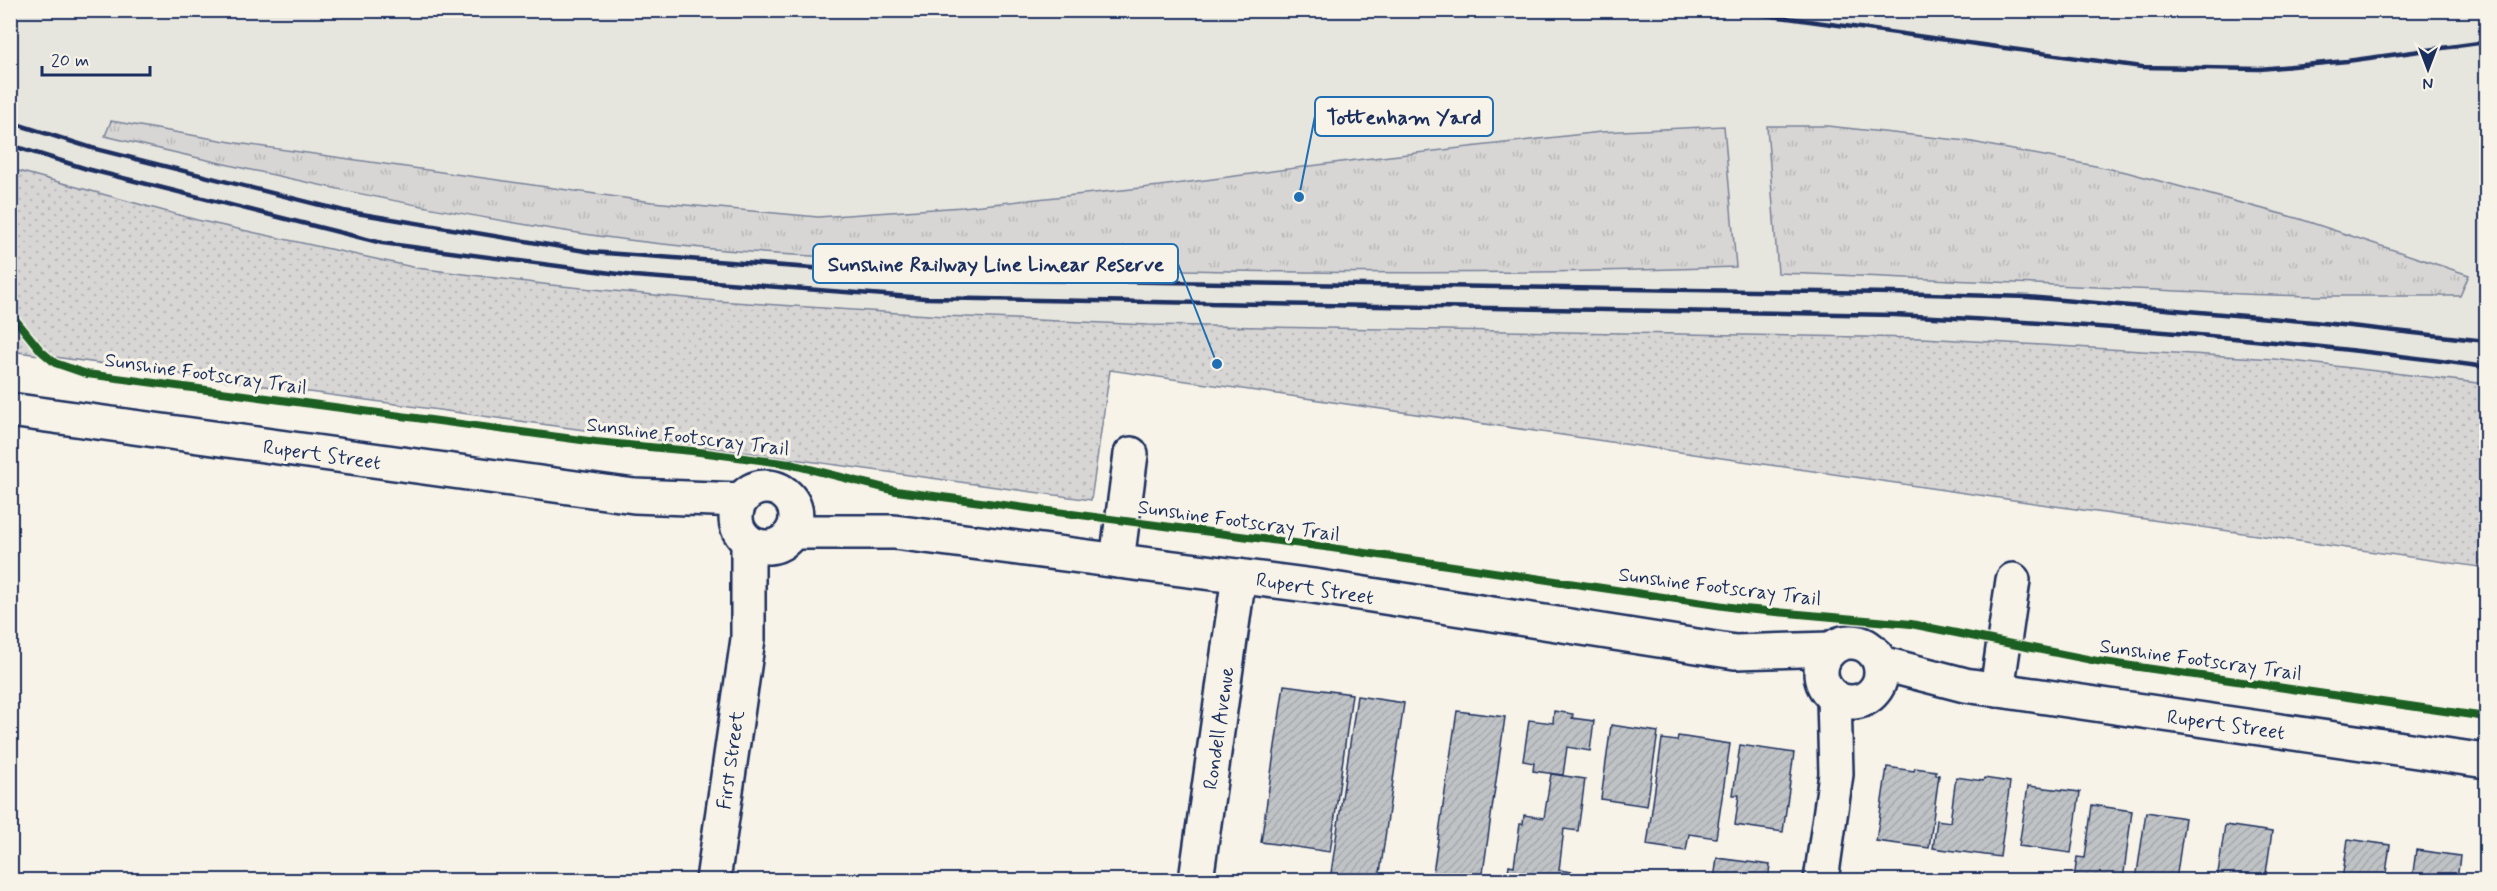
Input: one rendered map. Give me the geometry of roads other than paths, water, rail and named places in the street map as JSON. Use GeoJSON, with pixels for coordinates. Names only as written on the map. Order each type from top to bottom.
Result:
{"type":"FeatureCollection","features":[{"type":"Feature","properties":{"kind":"street","name":"Rupert Street"},"geometry":{"type":"LineString","coordinates":[[10,410],[634,496],[765,525],[894,532],[1239,576],[1735,652],[1855,686],[1965,685],[2487,761]]}},
{"type":"Feature","properties":{"kind":"street"},"geometry":{"type":"LineString","coordinates":[[1117,561],[1131,454]]}},
{"type":"Feature","properties":{"kind":"street","name":"First Street"},"geometry":{"type":"LineString","coordinates":[[713,880],[765,525]]}},
{"type":"Feature","properties":{"kind":"street","name":"Rondell Avenue"},"geometry":{"type":"LineString","coordinates":[[1196,880],[1239,576]]}},
{"type":"Feature","properties":{"kind":"street"},"geometry":{"type":"LineString","coordinates":[[1997,690],[2013,580]]}},
{"type":"Feature","properties":{"kind":"street","name":"Rupert Street"},"geometry":{"type":"LineString","coordinates":[[1735,652],[1831,649],[1849,642],[1859,643],[1876,654],[1855,686]]}},
{"type":"Feature","properties":{"kind":"street"},"geometry":{"type":"LineString","coordinates":[[1821,880],[1836,774],[1855,686],[1821,676],[1821,666],[1831,649]]}},
{"type":"Feature","properties":{"kind":"railway"},"geometry":{"type":"LineString","coordinates":[[1729,10],[2142,67],[2260,69],[2347,61],[2486,42]]}},
{"type":"Feature","properties":{"kind":"railway"},"geometry":{"type":"LineString","coordinates":[[10,122],[92,148],[344,211],[591,252],[964,279],[2028,297],[2314,322],[2486,341]]}},
{"type":"Feature","properties":{"kind":"railway"},"geometry":{"type":"LineString","coordinates":[[10,145],[87,169],[382,243],[634,276],[925,298],[1894,315],[2191,334],[2486,367]]}},
{"type":"Feature","properties":{"kind":"place","name":"Tottenham Yard"},"geometry":{"type":"Point","coordinates":[1299,197]}},
{"type":"Feature","properties":{"kind":"place","name":"Sunshine Railway Line Linear Reserve"},"geometry":{"type":"Point","coordinates":[1217,364]}}]}
